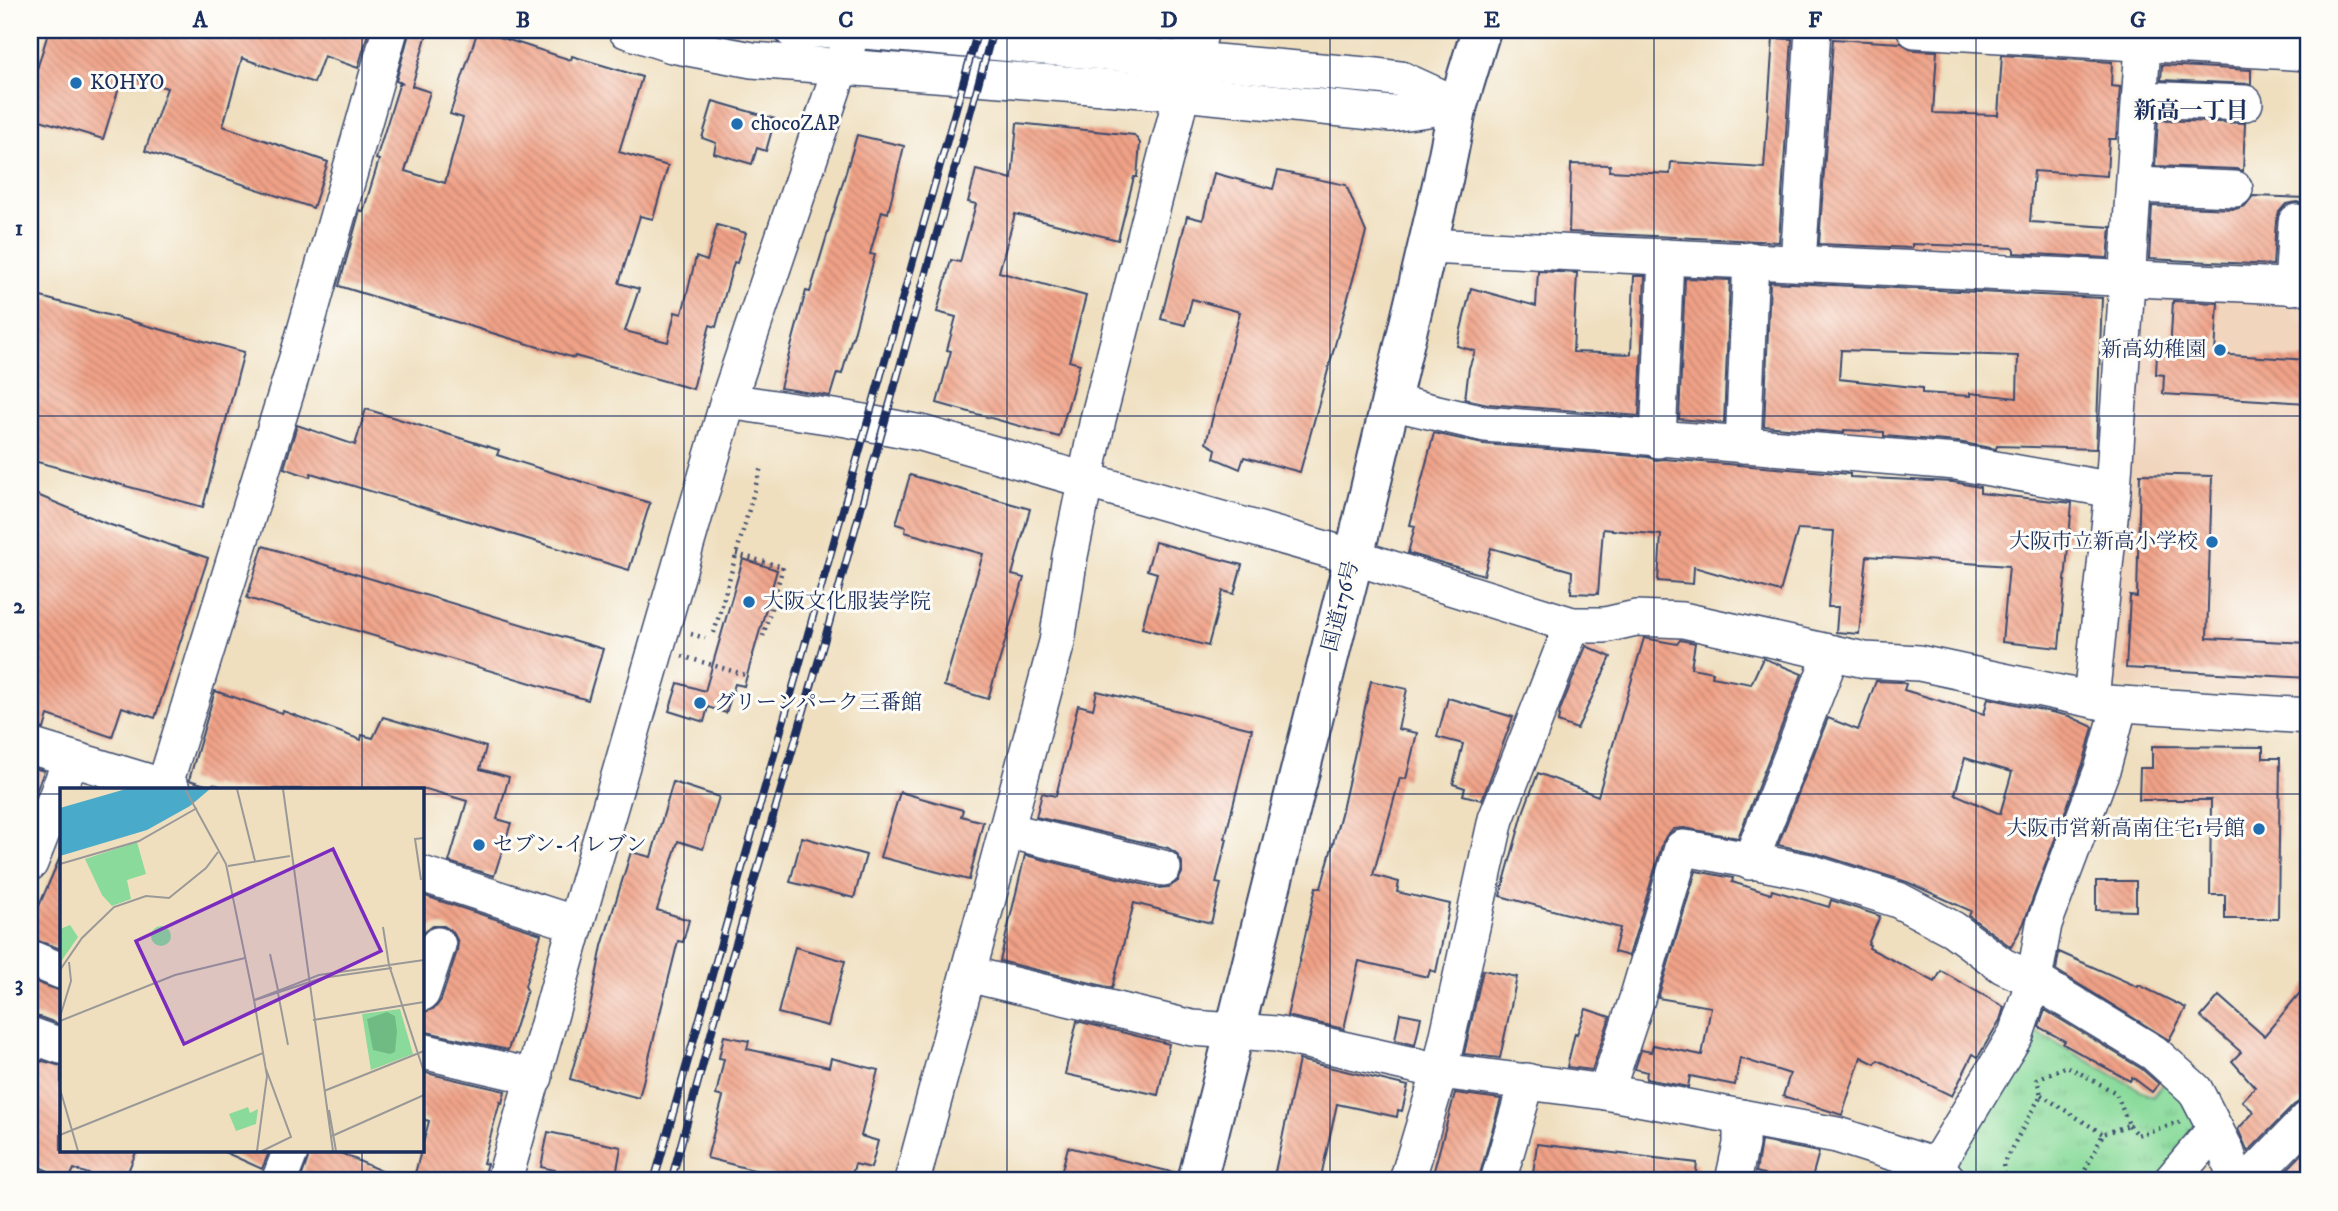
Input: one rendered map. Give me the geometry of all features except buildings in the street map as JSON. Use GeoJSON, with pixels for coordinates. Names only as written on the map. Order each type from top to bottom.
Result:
{"type":"FeatureCollection","features":[{"type":"Feature","properties":{"kind":"highway","name":"国道176号"},"geometry":{"type":"LineString","coordinates":[[1197,1181],[1354,557],[1443,180],[1458,105],[1481,30]]}},
{"type":"Feature","properties":{"kind":"street"},"geometry":{"type":"LineString","coordinates":[[30,746],[168,788],[301,345],[390,30]]}},
{"type":"Feature","properties":{"kind":"street"},"geometry":{"type":"LineString","coordinates":[[626,30],[710,54],[752,60],[841,66],[1192,61]]}},
{"type":"Feature","properties":{"kind":"street"},"geometry":{"type":"LineString","coordinates":[[792,30],[853,30],[1401,79],[1458,105]]}},
{"type":"Feature","properties":{"kind":"street"},"geometry":{"type":"LineString","coordinates":[[504,1181],[728,401],[853,30]]}},
{"type":"Feature","properties":{"kind":"street"},"geometry":{"type":"LineString","coordinates":[[1798,263],[1813,30]]}},
{"type":"Feature","properties":{"kind":"street"},"geometry":{"type":"LineString","coordinates":[[1916,30],[2143,37],[2308,53]]}},
{"type":"Feature","properties":{"kind":"street"},"geometry":{"type":"LineString","coordinates":[[968,974],[1187,1027],[1276,1034],[1440,1071],[1606,1092],[1836,1135],[1945,1177],[2016,1034],[2034,980],[2044,924],[2103,767],[2113,490],[2143,37]]}},
{"type":"Feature","properties":{"kind":"street"},"geometry":{"type":"LineString","coordinates":[[912,1181],[1057,642],[1098,419],[1192,61]]}},
{"type":"Feature","properties":{"kind":"street"},"geometry":{"type":"LineString","coordinates":[[2140,99],[2245,103]]}},
{"type":"Feature","properties":{"kind":"street"},"geometry":{"type":"LineString","coordinates":[[2135,185],[2235,189]]}},
{"type":"Feature","properties":{"kind":"street"},"geometry":{"type":"LineString","coordinates":[[1427,246],[2300,287],[2296,222]]}},
{"type":"Feature","properties":{"kind":"street"},"geometry":{"type":"LineString","coordinates":[[1658,439],[1665,257]]}},
{"type":"Feature","properties":{"kind":"street"},"geometry":{"type":"LineString","coordinates":[[1743,445],[1751,260]]}},
{"type":"Feature","properties":{"kind":"street"},"geometry":{"type":"LineString","coordinates":[[728,401],[921,433],[1354,557],[1572,625],[1605,625],[1636,618],[1683,620],[1865,660],[1919,663],[2106,702],[2308,716]]}},
{"type":"Feature","properties":{"kind":"street"},"geometry":{"type":"LineString","coordinates":[[1390,402],[1485,424],[1956,462],[2113,490]]}},
{"type":"Feature","properties":{"kind":"street"},"geometry":{"type":"LineString","coordinates":[[1407,1181],[1440,1071],[1496,819],[1572,625]]}},
{"type":"Feature","properties":{"kind":"street"},"geometry":{"type":"LineString","coordinates":[[1750,862],[1803,721],[1832,653]]}},
{"type":"Feature","properties":{"kind":"street"},"geometry":{"type":"LineString","coordinates":[[30,863],[71,760]]}},
{"type":"Feature","properties":{"kind":"street"},"geometry":{"type":"LineString","coordinates":[[1006,830],[1163,868]]}},
{"type":"Feature","properties":{"kind":"street"},"geometry":{"type":"LineString","coordinates":[[1606,1092],[1682,848],[1809,872],[1898,900],[1935,918],[2003,965],[2034,980],[2154,1053],[2195,1090],[2226,1150],[2236,1181]]}},
{"type":"Feature","properties":{"kind":"street"},"geometry":{"type":"LineString","coordinates":[[424,875],[576,924]]}},
{"type":"Feature","properties":{"kind":"street"},"geometry":{"type":"LineString","coordinates":[[424,987],[438,945]]}},
{"type":"Feature","properties":{"kind":"street"},"geometry":{"type":"LineString","coordinates":[[30,958],[60,971]]}},
{"type":"Feature","properties":{"kind":"street"},"geometry":{"type":"LineString","coordinates":[[30,1046],[33,1036],[60,1046]]}},
{"type":"Feature","properties":{"kind":"street"},"geometry":{"type":"LineString","coordinates":[[424,1051],[535,1077]]}},
{"type":"Feature","properties":{"kind":"street"},"geometry":{"type":"LineString","coordinates":[[1498,1181],[1527,1081]]}},
{"type":"Feature","properties":{"kind":"street"},"geometry":{"type":"LineString","coordinates":[[1733,1181],[1741,1144],[1741,1117]]}},
{"type":"Feature","properties":{"kind":"street"},"geometry":{"type":"LineString","coordinates":[[2248,1181],[2308,1119]]}},
{"type":"Feature","properties":{"kind":"street"},"geometry":{"type":"LineString","coordinates":[[2171,1181],[2211,1121]]}},
{"type":"Feature","properties":{"kind":"street"},"geometry":{"type":"LineString","coordinates":[[279,1181],[290,1152]]}},
{"type":"Feature","properties":{"kind":"path"},"geometry":{"type":"LineString","coordinates":[[714,633],[761,467]]}},
{"type":"Feature","properties":{"kind":"path"},"geometry":{"type":"LineString","coordinates":[[736,554],[783,567],[763,636]]}},
{"type":"Feature","properties":{"kind":"path"},"geometry":{"type":"LineString","coordinates":[[686,633],[705,638]]}},
{"type":"Feature","properties":{"kind":"path"},"geometry":{"type":"LineString","coordinates":[[680,656],[749,676]]}},
{"type":"Feature","properties":{"kind":"path"},"geometry":{"type":"LineString","coordinates":[[2005,1181],[2003,1164],[2041,1095],[2037,1079],[2067,1066],[2116,1093],[2129,1125],[2137,1135],[2211,1121]]}},
{"type":"Feature","properties":{"kind":"path"},"geometry":{"type":"LineString","coordinates":[[2041,1095],[2103,1135]]}},
{"type":"Feature","properties":{"kind":"path"},"geometry":{"type":"LineString","coordinates":[[2080,1181],[2103,1135],[2129,1125]]}},
{"type":"Feature","properties":{"kind":"shaded area","name":"大阪市立新高小学校"},"geometry":{"type":"Polygon","coordinates":[[[2149,290],[2308,298],[2308,699],[2163,691],[2114,684],[2106,673],[2135,303],[2149,290]]]}},
{"type":"Feature","properties":{"kind":"green space"},"geometry":{"type":"Polygon","coordinates":[[[2029,1028],[2153,1097],[2171,1073],[2207,1129],[2161,1181],[1963,1181],[1951,1170],[2029,1028]]]}},
{"type":"Feature","properties":{"kind":"railway"},"geometry":{"type":"LineString","coordinates":[[654,1181],[978,30]]}},
{"type":"Feature","properties":{"kind":"railway"},"geometry":{"type":"LineString","coordinates":[[671,1181],[732,957],[824,642],[993,30]]}},
{"type":"Feature","properties":{"kind":"place","name":"KOHYO"},"geometry":{"type":"Point","coordinates":[76,83]}},
{"type":"Feature","properties":{"kind":"place","name":"chocoZAP"},"geometry":{"type":"Point","coordinates":[737,124]}},
{"type":"Feature","properties":{"kind":"place","name":"新高幼稚園"},"geometry":{"type":"Point","coordinates":[2220,350]}},
{"type":"Feature","properties":{"kind":"place","name":"大阪市立新高小学校"},"geometry":{"type":"Point","coordinates":[2212,542]}},
{"type":"Feature","properties":{"kind":"place","name":"大阪文化服装学院"},"geometry":{"type":"Point","coordinates":[749,602]}},
{"type":"Feature","properties":{"kind":"place","name":"グリーンパーク三番館"},"geometry":{"type":"Point","coordinates":[700,703]}},
{"type":"Feature","properties":{"kind":"place","name":"大阪市営新高南住宅1号館"},"geometry":{"type":"Point","coordinates":[2259,829]}},
{"type":"Feature","properties":{"kind":"place","name":"セブン-イレブン"},"geometry":{"type":"Point","coordinates":[479,845]}},
{"type":"Feature","properties":{"kind":"district","name":"新高一丁目"},"geometry":{"type":"Point","coordinates":[2191,111]}}]}
